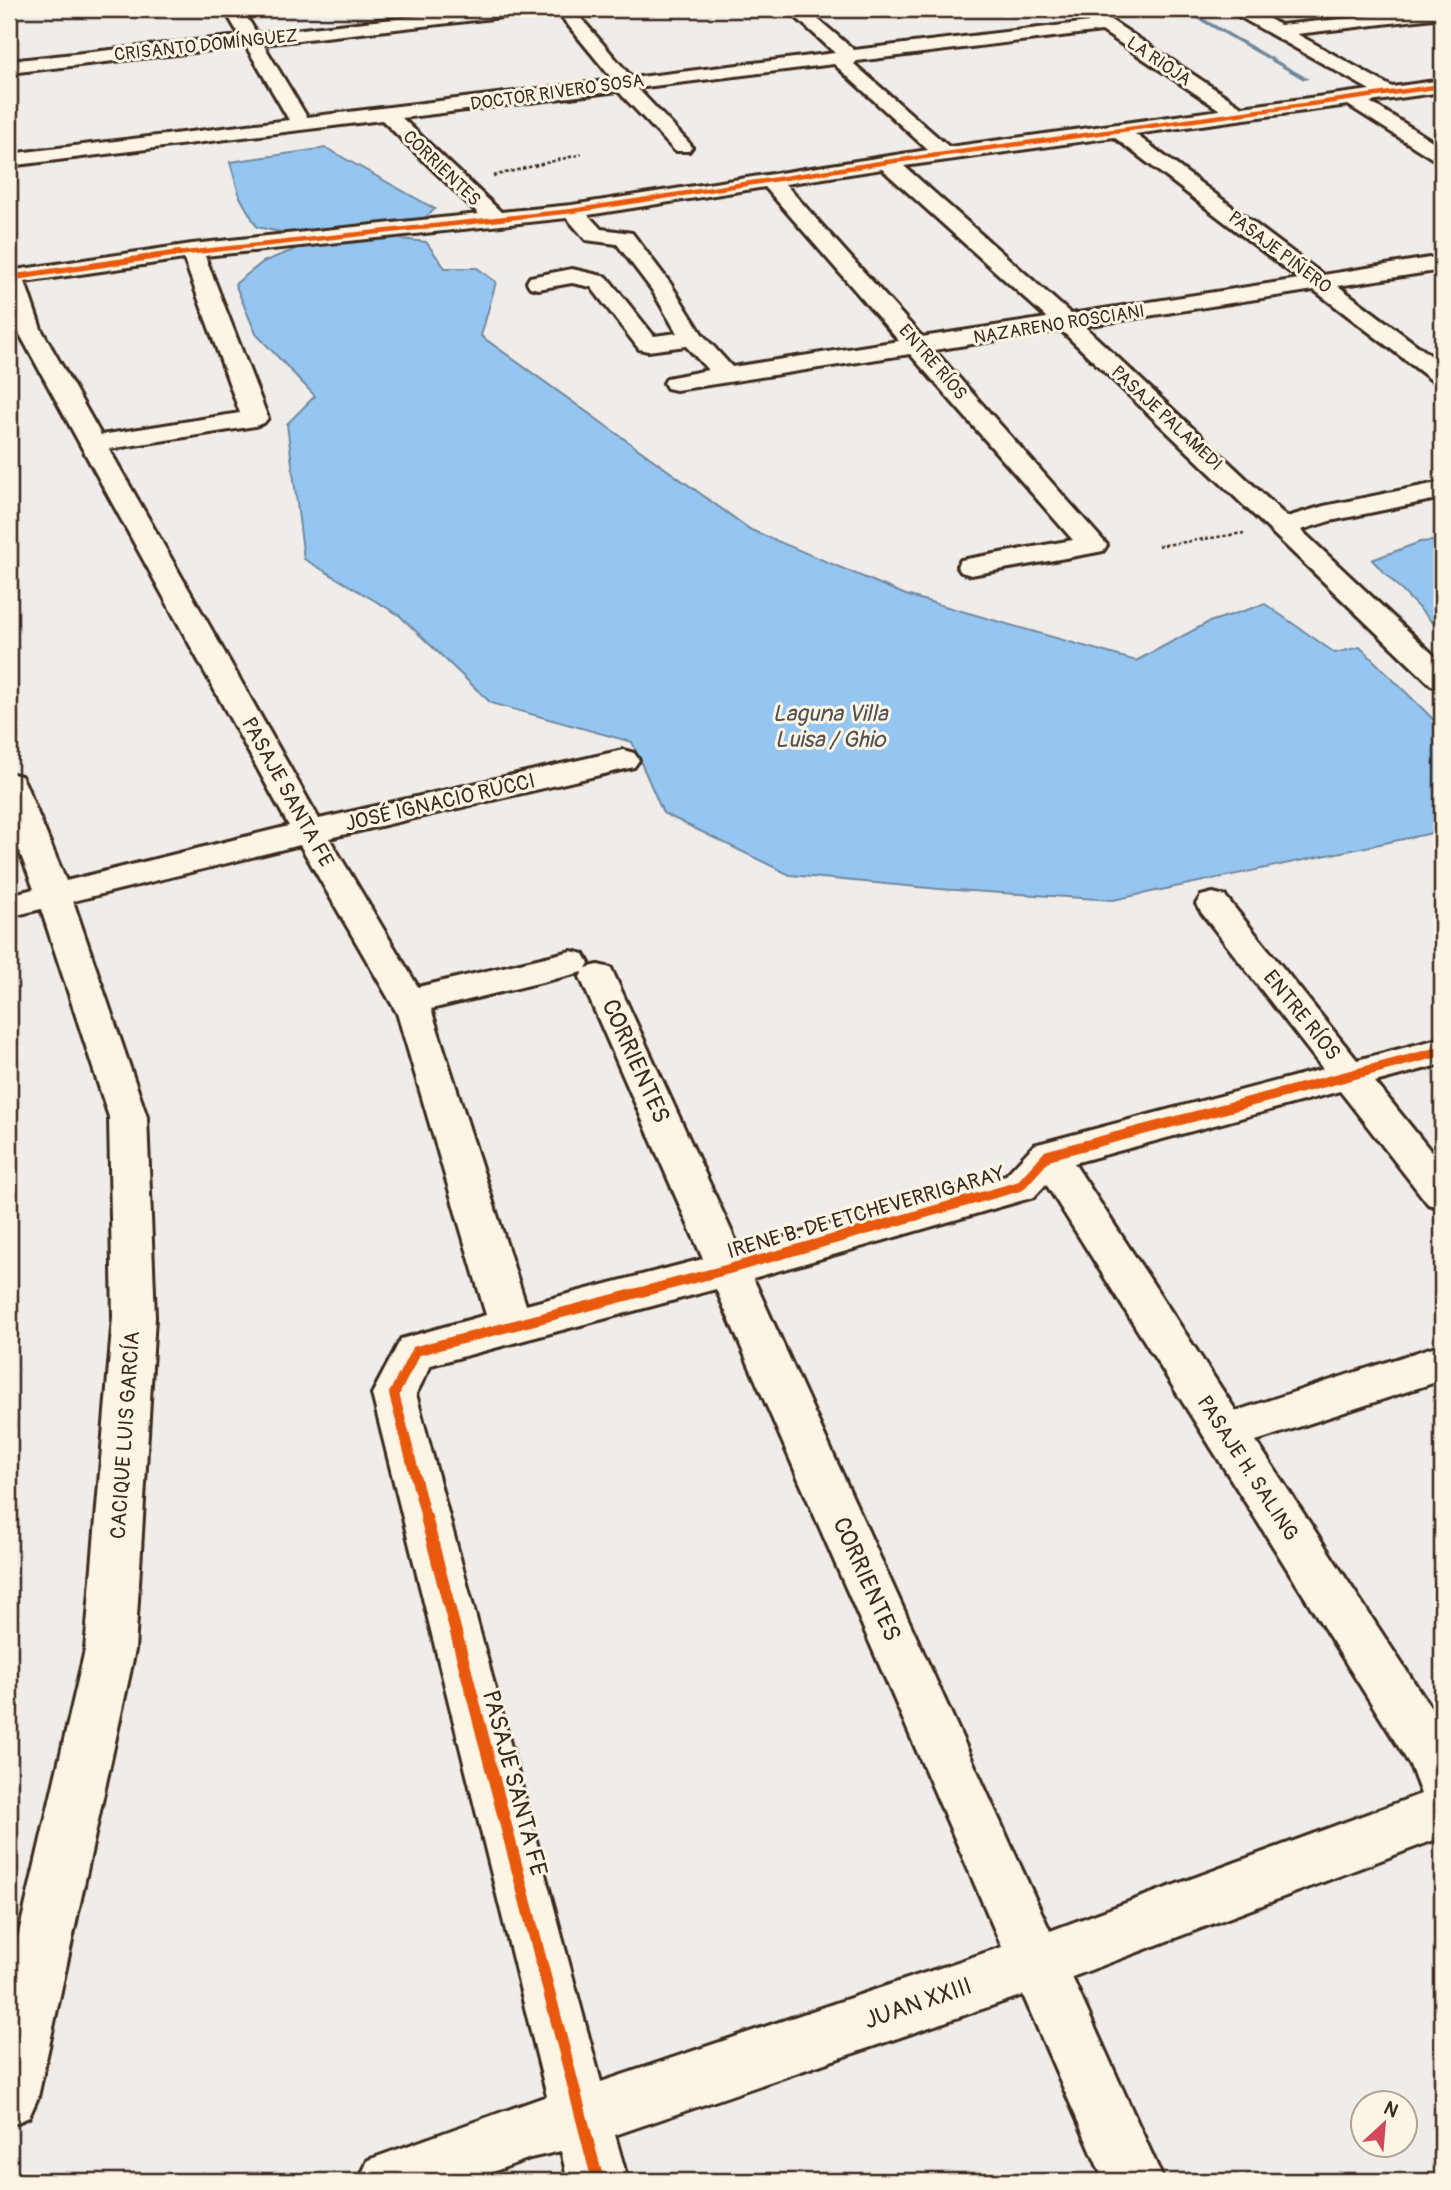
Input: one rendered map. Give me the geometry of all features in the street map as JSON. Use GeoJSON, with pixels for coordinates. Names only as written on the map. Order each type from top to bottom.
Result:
{"type":"FeatureCollection","features":[{"type":"Feature","properties":{"kind":"street"},"geometry":{"type":"LineString","coordinates":[[233,9],[301,123]]}},
{"type":"Feature","properties":{"kind":"street","name":"CRISANTO DOMÍNGUEZ"},"geometry":{"type":"LineString","coordinates":[[9,67],[529,9]]}},
{"type":"Feature","properties":{"kind":"street"},"geometry":{"type":"LineString","coordinates":[[564,9],[626,83],[628,93],[682,147]]}},
{"type":"Feature","properties":{"kind":"street"},"geometry":{"type":"LineString","coordinates":[[796,9],[851,57],[843,64],[944,154]]}},
{"type":"Feature","properties":{"kind":"street","name":"LA RIOJA"},"geometry":{"type":"LineString","coordinates":[[1082,9],[1237,113]]}},
{"type":"Feature","properties":{"kind":"street"},"geometry":{"type":"LineString","coordinates":[[1239,9],[1281,30],[1389,93]]}},
{"type":"Feature","properties":{"kind":"street"},"geometry":{"type":"LineString","coordinates":[[1281,30],[1442,12]]}},
{"type":"Feature","properties":{"kind":"street","name":"DOCTOR RIVERO SOSA"},"geometry":{"type":"LineString","coordinates":[[9,160],[1105,24]]}},
{"type":"Feature","properties":{"kind":"street"},"geometry":{"type":"LineString","coordinates":[[10,278],[192,251],[572,211],[887,162],[1442,86]]}},
{"type":"Feature","properties":{"kind":"street"},"geometry":{"type":"LineString","coordinates":[[1352,99],[1442,156]]}},
{"type":"Feature","properties":{"kind":"street","name":"CORRIENTES"},"geometry":{"type":"LineString","coordinates":[[388,115],[497,220]]}},
{"type":"Feature","properties":{"kind":"street","name":"PASAJE PIÑERO"},"geometry":{"type":"LineString","coordinates":[[1117,130],[1442,376]]}},
{"type":"Feature","properties":{"kind":"street","name":"PASAJE PALAMEDI"},"geometry":{"type":"LineString","coordinates":[[887,162],[1067,323],[1442,679]]}},
{"type":"Feature","properties":{"kind":"street","name":"ENTRE RÍOS"},"geometry":{"type":"LineString","coordinates":[[771,181],[1093,545],[971,566]]}},
{"type":"Feature","properties":{"kind":"street"},"geometry":{"type":"LineString","coordinates":[[572,211],[594,235],[624,238],[662,288],[692,338],[726,375]]}},
{"type":"Feature","properties":{"kind":"street"},"geometry":{"type":"LineString","coordinates":[[94,444],[255,418],[192,251]]}},
{"type":"Feature","properties":{"kind":"street","name":"NAZARENO ROSCIANI"},"geometry":{"type":"LineString","coordinates":[[676,383],[1442,263]]}},
{"type":"Feature","properties":{"kind":"street"},"geometry":{"type":"LineString","coordinates":[[538,282],[572,276],[599,282],[648,344],[692,338]]}},
{"type":"Feature","properties":{"kind":"street","name":"PASAJE SANTA FE"},"geometry":{"type":"LineString","coordinates":[[10,278],[29,329],[309,832],[409,1002],[512,1327]]}},
{"type":"Feature","properties":{"kind":"street"},"geometry":{"type":"LineString","coordinates":[[1283,527],[1324,514],[1442,490]]}},
{"type":"Feature","properties":{"kind":"street","name":"JOSÉ IGNACIO RUCCI"},"geometry":{"type":"LineString","coordinates":[[9,906],[309,832],[623,760]]}},
{"type":"Feature","properties":{"kind":"street","name":"CACIQUE LUIS GARCÍA"},"geometry":{"type":"LineString","coordinates":[[9,783],[54,895],[128,1116],[134,1317],[110,1650],[9,2097]]}},
{"type":"Feature","properties":{"kind":"street","name":"ENTRE RÍOS"},"geometry":{"type":"LineString","coordinates":[[1213,904],[1350,1074],[1442,1194]]}},
{"type":"Feature","properties":{"kind":"street","name":"CORRIENTES"},"geometry":{"type":"LineString","coordinates":[[409,1002],[584,970],[729,1269],[1134,2181]]}},
{"type":"Feature","properties":{"kind":"street"},"geometry":{"type":"LineString","coordinates":[[1048,1155],[1442,1051]]}},
{"type":"Feature","properties":{"kind":"street","name":"IRENE B. DE ETCHEVERRIGARAY"},"geometry":{"type":"LineString","coordinates":[[394,1395],[416,1351],[729,1269],[1020,1186],[1048,1155]]}},
{"type":"Feature","properties":{"kind":"street","name":"PASAJE H. SALING"},"geometry":{"type":"LineString","coordinates":[[1048,1155],[1431,1753],[1442,1784]]}},
{"type":"Feature","properties":{"kind":"street"},"geometry":{"type":"LineString","coordinates":[[1225,1433],[1442,1362]]}},
{"type":"Feature","properties":{"kind":"street","name":"PASAJE SANTA FE"},"geometry":{"type":"LineString","coordinates":[[394,1395],[598,2181]]}},
{"type":"Feature","properties":{"kind":"street","name":"JUAN XXIII"},"geometry":{"type":"LineString","coordinates":[[389,2181],[530,2129],[582,2117],[1037,1963],[1442,1812]]}},
{"type":"Feature","properties":{"kind":"path"},"geometry":{"type":"LineString","coordinates":[[458,185],[583,154]]}},
{"type":"Feature","properties":{"kind":"path"},"geometry":{"type":"LineString","coordinates":[[1158,547],[1283,527]]}},
{"type":"Feature","properties":{"kind":"water","name":"Laguna Villa Luisa / Ghio"},"geometry":{"type":"Polygon","coordinates":[[[326,148],[435,209],[401,239],[426,242],[445,268],[477,268],[496,282],[481,336],[751,530],[906,595],[1136,661],[1209,622],[1265,604],[1335,653],[1360,647],[1442,728],[1442,831],[1113,900],[939,889],[790,875],[663,813],[632,742],[491,703],[399,615],[304,559],[287,424],[315,396],[256,334],[235,284],[263,262],[301,247],[285,233],[257,227],[240,197],[230,162],[326,148]]]}},
{"type":"Feature","properties":{"kind":"water"},"geometry":{"type":"Polygon","coordinates":[[[1442,540],[1442,632],[1372,560],[1420,542],[1442,540]]]}},
{"type":"Feature","properties":{"kind":"waterway"},"geometry":{"type":"LineString","coordinates":[[1183,9],[1306,79]]}},
{"type":"Feature","properties":{"kind":"cycle path"},"geometry":{"type":"LineString","coordinates":[[9,278],[192,251],[572,211],[887,162],[1442,86]]}},
{"type":"Feature","properties":{"kind":"cycle path"},"geometry":{"type":"LineString","coordinates":[[598,2181],[394,1394],[416,1351],[729,1269],[1020,1186],[1048,1155],[1442,1051]]}}]}
